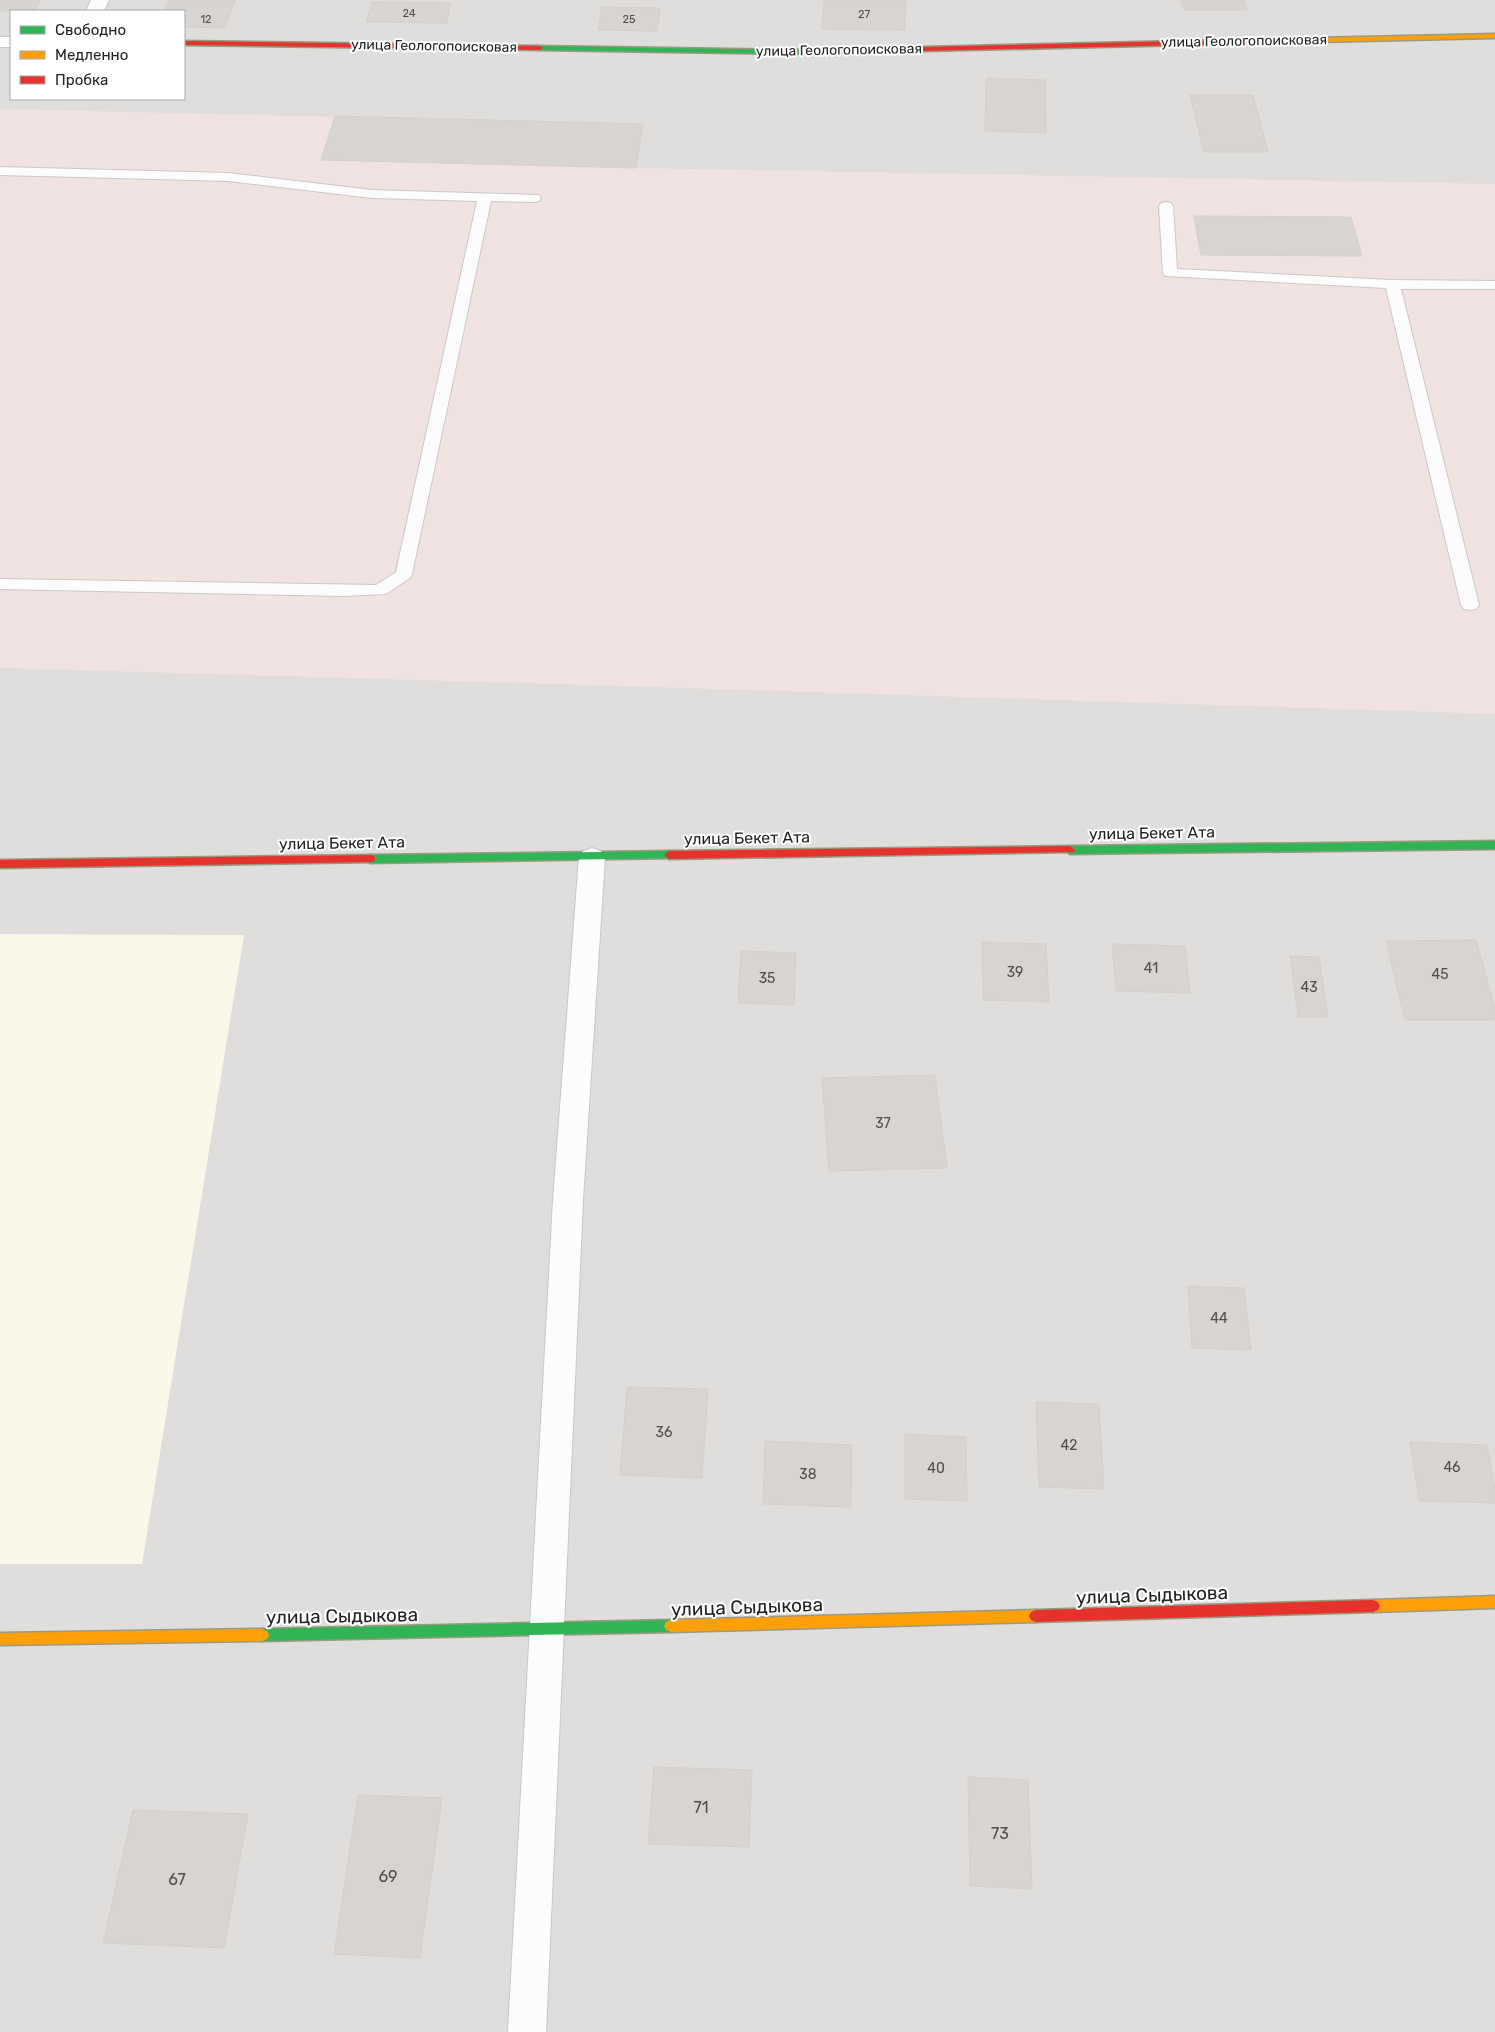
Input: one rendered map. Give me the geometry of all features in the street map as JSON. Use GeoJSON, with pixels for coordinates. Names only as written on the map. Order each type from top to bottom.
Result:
{"type":"FeatureCollection","features":[{"type":"Feature","properties":{"kind":"street","name":"улица Геологопоисковая"},"geometry":{"type":"LineString","coordinates":[[185,42],[791,52],[1495,36]]}},
{"type":"Feature","properties":{"kind":"street","name":"улица Бекет Ата"},"geometry":{"type":"LineString","coordinates":[[0,864],[1495,845]]}},
{"type":"Feature","properties":{"kind":"street"},"geometry":{"type":"LineString","coordinates":[[527,2032],[568,1200],[592,857]]}},
{"type":"Feature","properties":{"kind":"street","name":"улица Сыдыкова"},"geometry":{"type":"LineString","coordinates":[[0,1639],[546,1630],[1495,1602]]}},
{"type":"Feature","properties":{"kind":"lane"},"geometry":{"type":"LineString","coordinates":[[0,171],[228,177],[372,194],[534,198]]}},
{"type":"Feature","properties":{"kind":"lane"},"geometry":{"type":"LineString","coordinates":[[0,584],[344,591],[380,590],[404,574],[485,197]]}},
{"type":"Feature","properties":{"kind":"lane"},"geometry":{"type":"LineString","coordinates":[[1166,206],[1170,273],[1392,284],[1495,284]]}},
{"type":"Feature","properties":{"kind":"lane"},"geometry":{"type":"LineString","coordinates":[[1392,284],[1470,605]]}},
{"type":"Feature","properties":{"kind":"shaded area"},"geometry":{"type":"Polygon","coordinates":[[[0,0],[1495,0],[1495,2032],[0,2032],[0,0]]]}},
{"type":"Feature","properties":{"kind":"shaded area"},"geometry":{"type":"Polygon","coordinates":[[[0,109],[643,124],[637,168],[1495,184],[1495,714],[0,668],[0,109]]]}},
{"type":"Feature","properties":{"kind":"shaded area"},"geometry":{"type":"Polygon","coordinates":[[[0,934],[244,935],[142,1564],[0,1564],[0,934]]]}},
{"type":"Feature","properties":{"kind":"building"},"geometry":{"type":"Polygon","coordinates":[[[0,0],[40,0],[35,10],[0,11],[0,0]]]}},
{"type":"Feature","properties":{"kind":"building"},"geometry":{"type":"Polygon","coordinates":[[[168,0],[235,0],[225,28],[185,27],[185,10],[164,10],[168,0]]]}},
{"type":"Feature","properties":{"kind":"building"},"geometry":{"type":"Polygon","coordinates":[[[824,0],[906,0],[905,30],[822,29],[824,0]]]}},
{"type":"Feature","properties":{"kind":"building"},"geometry":{"type":"Polygon","coordinates":[[[1181,0],[1244,0],[1247,10],[1184,10],[1181,0]]]}},
{"type":"Feature","properties":{"kind":"building"},"geometry":{"type":"Polygon","coordinates":[[[372,2],[451,3],[447,23],[366,22],[372,2]]]}},
{"type":"Feature","properties":{"kind":"building"},"geometry":{"type":"Polygon","coordinates":[[[602,7],[660,8],[657,31],[598,30],[602,7]]]}},
{"type":"Feature","properties":{"kind":"building"},"geometry":{"type":"Polygon","coordinates":[[[986,78],[1045,80],[1046,133],[985,131],[986,78]]]}},
{"type":"Feature","properties":{"kind":"building"},"geometry":{"type":"Polygon","coordinates":[[[1190,95],[1253,95],[1268,152],[1204,152],[1190,95]]]}},
{"type":"Feature","properties":{"kind":"building"},"geometry":{"type":"Polygon","coordinates":[[[335,116],[643,124],[636,168],[321,160],[335,116]]]}},
{"type":"Feature","properties":{"kind":"building"},"geometry":{"type":"Polygon","coordinates":[[[1194,216],[1351,217],[1362,256],[1201,255],[1194,216]]]}},
{"type":"Feature","properties":{"kind":"building"},"geometry":{"type":"Polygon","coordinates":[[[1476,940],[1495,1008],[1495,1020],[1405,1020],[1386,941],[1476,940]]]}},
{"type":"Feature","properties":{"kind":"building"},"geometry":{"type":"Polygon","coordinates":[[[982,942],[1046,944],[1049,1002],[983,1000],[982,942]]]}},
{"type":"Feature","properties":{"kind":"building"},"geometry":{"type":"Polygon","coordinates":[[[1112,944],[1185,946],[1190,993],[1116,991],[1112,944]]]}},
{"type":"Feature","properties":{"kind":"building"},"geometry":{"type":"Polygon","coordinates":[[[741,951],[796,953],[794,1005],[738,1003],[741,951]]]}},
{"type":"Feature","properties":{"kind":"building"},"geometry":{"type":"Polygon","coordinates":[[[1290,956],[1319,957],[1328,1017],[1298,1017],[1290,956]]]}},
{"type":"Feature","properties":{"kind":"building"},"geometry":{"type":"Polygon","coordinates":[[[935,1075],[947,1168],[829,1171],[822,1078],[935,1075]]]}},
{"type":"Feature","properties":{"kind":"building"},"geometry":{"type":"Polygon","coordinates":[[[1188,1286],[1244,1288],[1251,1350],[1192,1348],[1188,1286]]]}},
{"type":"Feature","properties":{"kind":"building"},"geometry":{"type":"Polygon","coordinates":[[[627,1387],[708,1389],[702,1478],[620,1475],[627,1387]]]}},
{"type":"Feature","properties":{"kind":"building"},"geometry":{"type":"Polygon","coordinates":[[[1036,1402],[1099,1404],[1104,1489],[1039,1487],[1036,1402]]]}},
{"type":"Feature","properties":{"kind":"building"},"geometry":{"type":"Polygon","coordinates":[[[905,1434],[966,1437],[967,1501],[905,1499],[905,1434]]]}},
{"type":"Feature","properties":{"kind":"building"},"geometry":{"type":"Polygon","coordinates":[[[765,1441],[852,1445],[851,1507],[763,1504],[765,1441]]]}},
{"type":"Feature","properties":{"kind":"building"},"geometry":{"type":"Polygon","coordinates":[[[1410,1442],[1487,1445],[1495,1488],[1495,1503],[1419,1501],[1410,1442]]]}},
{"type":"Feature","properties":{"kind":"building"},"geometry":{"type":"Polygon","coordinates":[[[654,1767],[752,1770],[749,1847],[648,1844],[654,1767]]]}},
{"type":"Feature","properties":{"kind":"building"},"geometry":{"type":"Polygon","coordinates":[[[968,1777],[1028,1780],[1032,1889],[970,1886],[968,1777]]]}},
{"type":"Feature","properties":{"kind":"building"},"geometry":{"type":"Polygon","coordinates":[[[358,1795],[442,1798],[420,1958],[334,1954],[358,1795]]]}},
{"type":"Feature","properties":{"kind":"building"},"geometry":{"type":"Polygon","coordinates":[[[133,1810],[248,1814],[224,1948],[103,1943],[133,1810]]]}},
{"type":"Feature","properties":{"kind":"traffic: fast"},"geometry":{"type":"LineString","coordinates":[[539,48],[791,52],[923,49]]}},
{"type":"Feature","properties":{"kind":"traffic: fast"},"geometry":{"type":"LineString","coordinates":[[1070,850],[1495,845]]}},
{"type":"Feature","properties":{"kind":"traffic: fast"},"geometry":{"type":"LineString","coordinates":[[370,859],[669,855]]}},
{"type":"Feature","properties":{"kind":"traffic: fast"},"geometry":{"type":"LineString","coordinates":[[262,1635],[671,1626]]}},
{"type":"Feature","properties":{"kind":"traffic: slow"},"geometry":{"type":"LineString","coordinates":[[1316,40],[1495,36]]}},
{"type":"Feature","properties":{"kind":"traffic: slow"},"geometry":{"type":"LineString","coordinates":[[1373,1606],[1495,1602]]}},
{"type":"Feature","properties":{"kind":"traffic: slow"},"geometry":{"type":"LineString","coordinates":[[671,1626],[1036,1616]]}},
{"type":"Feature","properties":{"kind":"traffic: slow"},"geometry":{"type":"LineString","coordinates":[[0,1639],[262,1635]]}},
{"type":"Feature","properties":{"kind":"traffic: jam"},"geometry":{"type":"LineString","coordinates":[[923,49],[1316,40]]}},
{"type":"Feature","properties":{"kind":"traffic: jam"},"geometry":{"type":"LineString","coordinates":[[185,43],[539,48]]}},
{"type":"Feature","properties":{"kind":"traffic: jam"},"geometry":{"type":"LineString","coordinates":[[669,855],[1070,850]]}},
{"type":"Feature","properties":{"kind":"traffic: jam"},"geometry":{"type":"LineString","coordinates":[[0,864],[370,859]]}},
{"type":"Feature","properties":{"kind":"traffic: jam"},"geometry":{"type":"LineString","coordinates":[[1036,1616],[1373,1606]]}}]}
